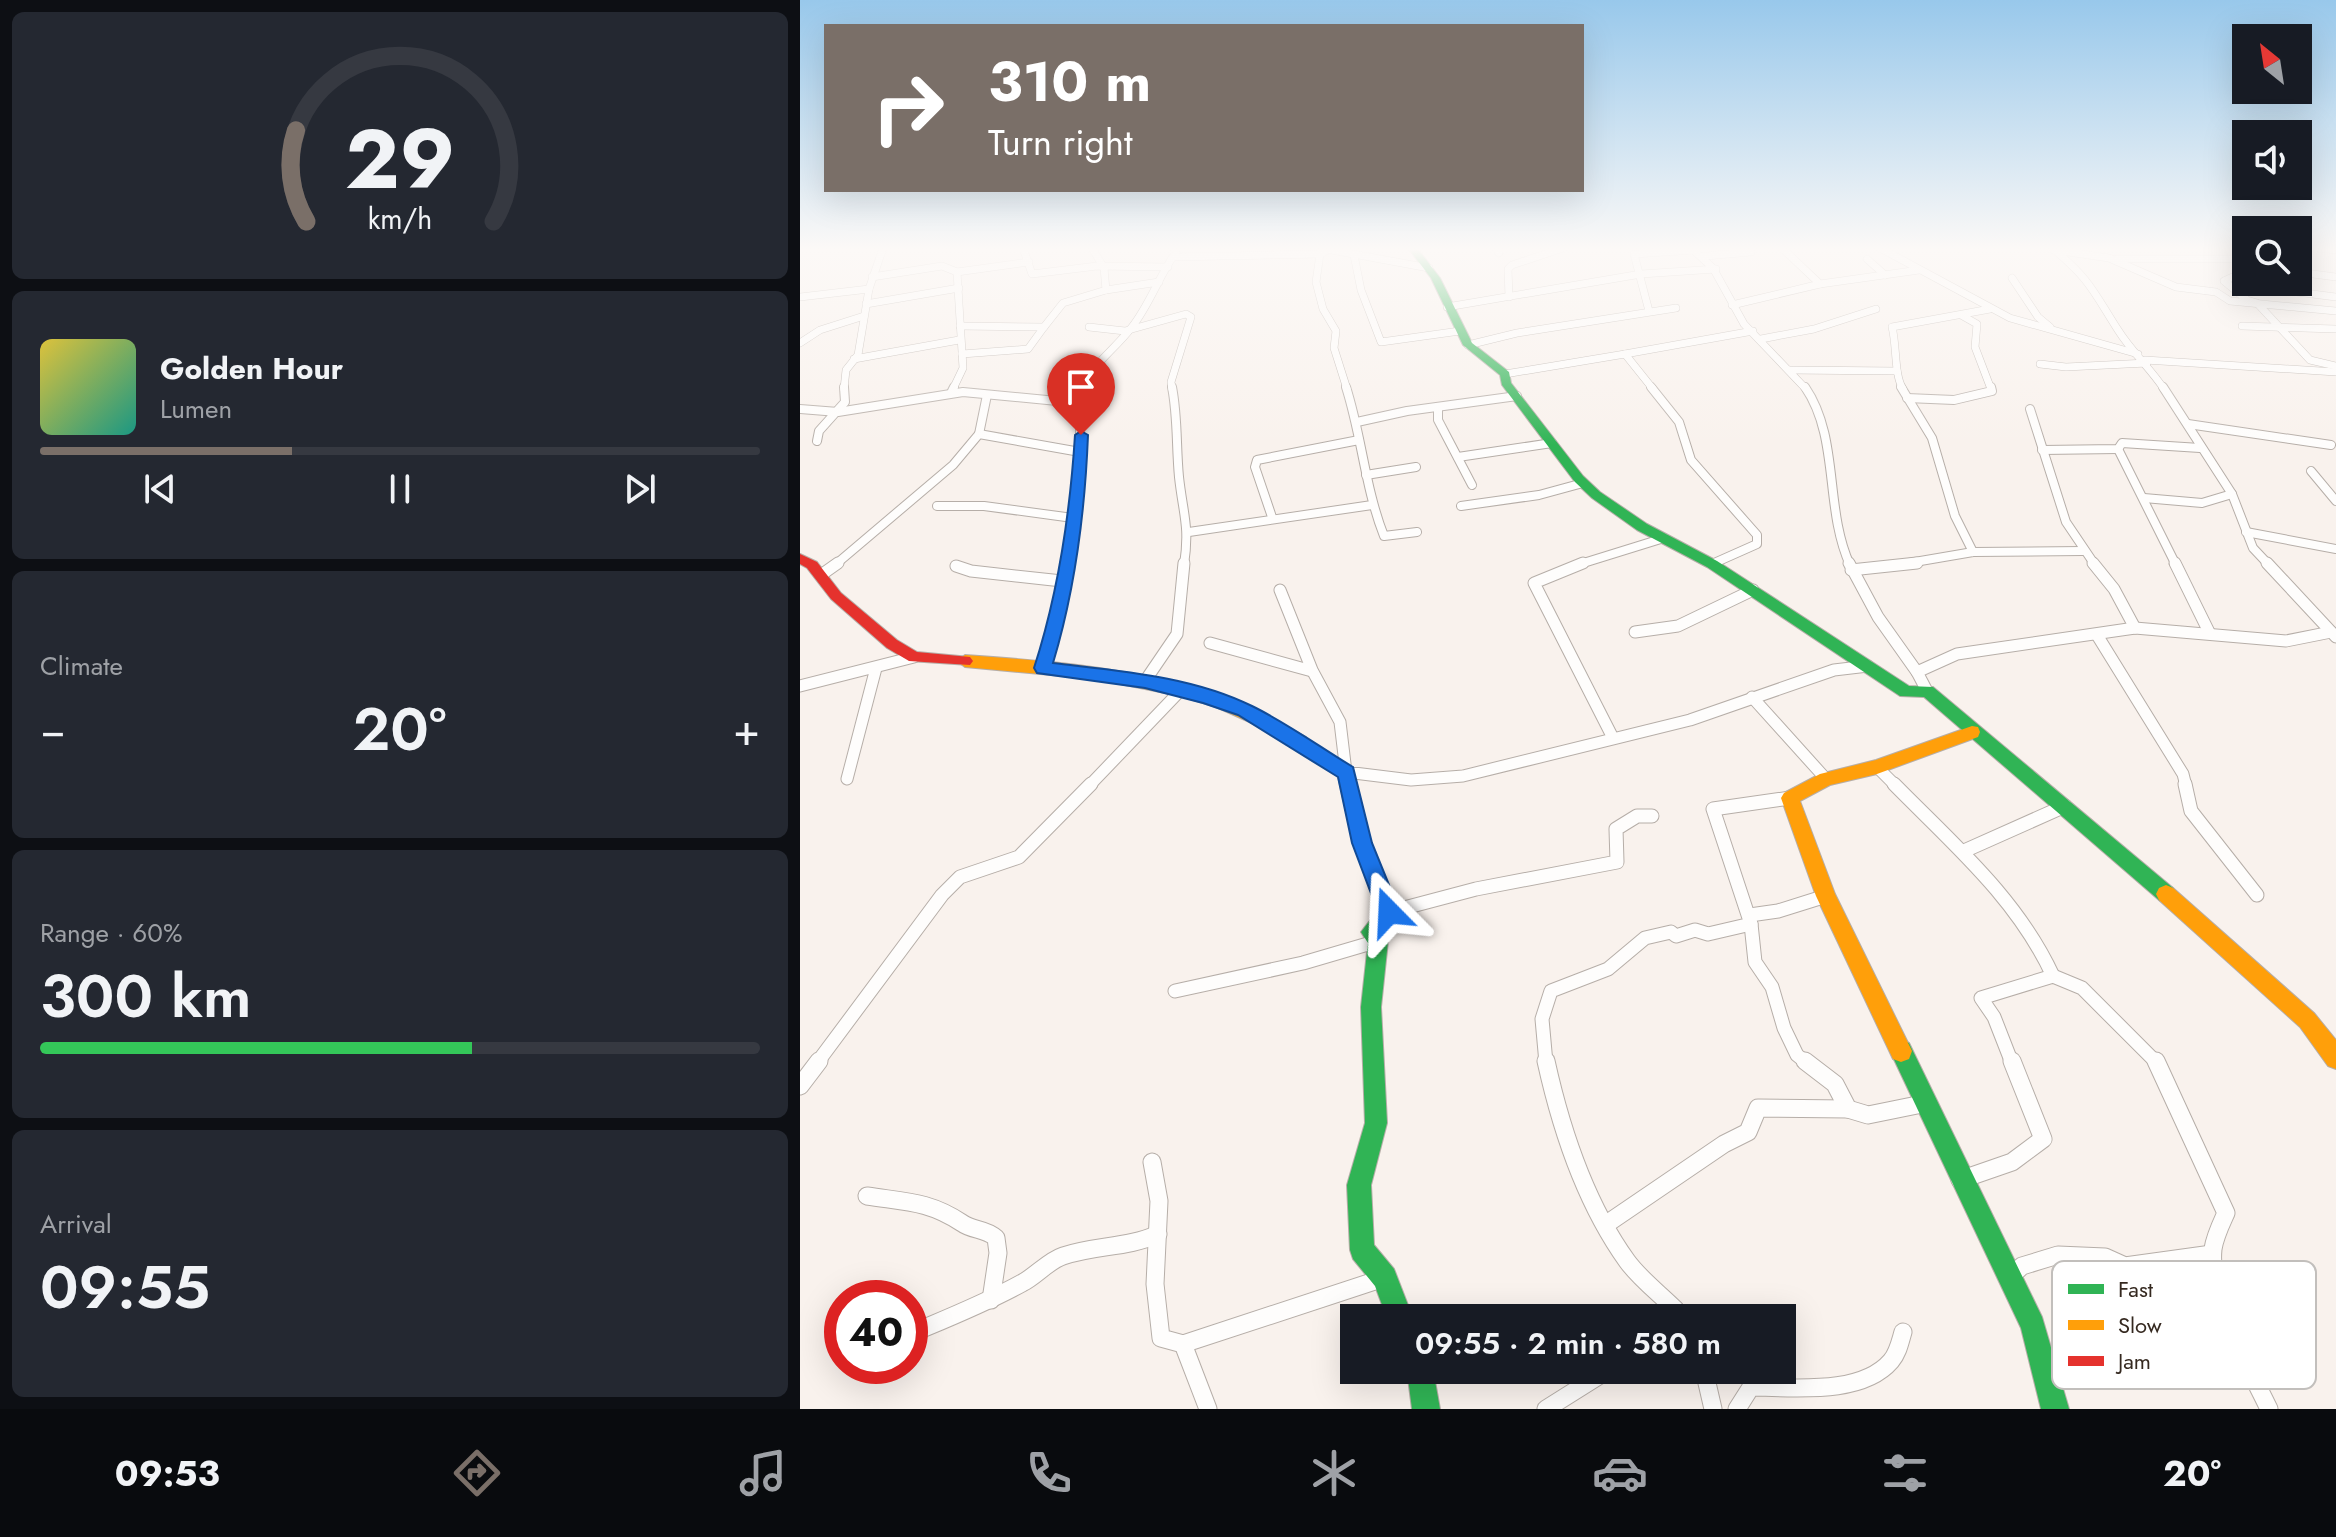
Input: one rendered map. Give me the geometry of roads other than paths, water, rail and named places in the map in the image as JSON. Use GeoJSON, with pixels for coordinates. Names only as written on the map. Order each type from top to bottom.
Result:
{"type":"FeatureCollection","features":[{"type":"Feature","properties":{"kind":"street"},"geometry":{"type":"LineString","coordinates":[[951,393],[963,368],[960,314]]}},
{"type":"Feature","properties":{"kind":"street"},"geometry":{"type":"LineString","coordinates":[[962,354],[1028,349],[1054,314]]}},
{"type":"Feature","properties":{"kind":"street"},"geometry":{"type":"LineString","coordinates":[[1043,668],[1056,626],[1073,518],[1080,452],[1078,403],[1088,374],[1142,314]]}},
{"type":"Feature","properties":{"kind":"street"},"geometry":{"type":"LineString","coordinates":[[1089,327],[1097,331],[1130,330],[1186,314],[1191,317],[1171,382],[1179,424],[1179,476],[1189,532],[1177,634],[1162,661],[1145,681]]}},
{"type":"Feature","properties":{"kind":"street"},"geometry":{"type":"LineString","coordinates":[[1326,314],[1336,331],[1334,348],[1357,422],[1372,505],[1384,536],[1417,532]]}},
{"type":"Feature","properties":{"kind":"street"},"geometry":{"type":"LineString","coordinates":[[1370,314],[1381,342],[1517,333],[1632,314]]}},
{"type":"Feature","properties":{"kind":"street"},"geometry":{"type":"LineString","coordinates":[[1451,314],[1464,338],[1505,374],[1506,383],[1583,483],[1642,527],[1712,564],[1906,692],[1927,691]]}},
{"type":"Feature","properties":{"kind":"street"},"geometry":{"type":"LineString","coordinates":[[1739,314],[1789,370],[1820,415],[1834,520],[1851,570],[1927,691],[1972,732],[2065,806],[2287,1001],[2307,1020],[2336,1058]]}},
{"type":"Feature","properties":{"kind":"street"},"geometry":{"type":"LineString","coordinates":[[1505,374],[1625,354],[1814,329],[1861,314]]}},
{"type":"Feature","properties":{"kind":"street"},"geometry":{"type":"LineString","coordinates":[[1907,398],[1954,400],[1992,391],[1975,347],[1977,324],[1961,314],[1892,327],[1898,352],[1897,380],[1907,398],[1932,438],[1955,516],[1973,552]]}},
{"type":"Feature","properties":{"kind":"street"},"geometry":{"type":"LineString","coordinates":[[2006,314],[2144,359]]}},
{"type":"Feature","properties":{"kind":"street"},"geometry":{"type":"LineString","coordinates":[[2036,314],[2050,327]]}},
{"type":"Feature","properties":{"kind":"street"},"geometry":{"type":"LineString","coordinates":[[2109,314],[2119,333],[2144,359],[2232,494],[2253,548],[2334,634]]}},
{"type":"Feature","properties":{"kind":"street"},"geometry":{"type":"LineString","coordinates":[[2267,314],[2310,360],[2336,369]]}},
{"type":"Feature","properties":{"kind":"street"},"geometry":{"type":"LineString","coordinates":[[800,343],[820,330],[864,316],[858,355],[850,360],[842,382],[845,402],[819,431],[817,441]]}},
{"type":"Feature","properties":{"kind":"street"},"geometry":{"type":"LineString","coordinates":[[960,326],[990,322],[1021,330],[1044,327]]}},
{"type":"Feature","properties":{"kind":"street"},"geometry":{"type":"LineString","coordinates":[[2242,326],[2336,329]]}},
{"type":"Feature","properties":{"kind":"street"},"geometry":{"type":"LineString","coordinates":[[850,360],[959,340]]}},
{"type":"Feature","properties":{"kind":"street"},"geometry":{"type":"LineString","coordinates":[[1625,354],[1679,422],[1691,460],[1757,535],[1757,544],[1750,550],[1712,564]]}},
{"type":"Feature","properties":{"kind":"street"},"geometry":{"type":"LineString","coordinates":[[2040,364],[2066,367],[2144,359],[2336,369]]}},
{"type":"Feature","properties":{"kind":"street"},"geometry":{"type":"LineString","coordinates":[[1789,370],[1897,371]]}},
{"type":"Feature","properties":{"kind":"street"},"geometry":{"type":"LineString","coordinates":[[800,409],[836,415],[951,393],[1028,395],[1078,403]]}},
{"type":"Feature","properties":{"kind":"street"},"geometry":{"type":"LineString","coordinates":[[821,575],[846,559],[899,508],[956,464],[979,434],[987,395]]}},
{"type":"Feature","properties":{"kind":"street"},"geometry":{"type":"LineString","coordinates":[[1357,422],[1517,396]]}},
{"type":"Feature","properties":{"kind":"street"},"geometry":{"type":"LineString","coordinates":[[1438,407],[1438,420],[1472,485]]}},
{"type":"Feature","properties":{"kind":"street"},"geometry":{"type":"LineString","coordinates":[[2030,409],[2066,522],[2083,551],[2114,589],[2135,628]]}},
{"type":"Feature","properties":{"kind":"street"},"geometry":{"type":"LineString","coordinates":[[2188,424],[2331,445]]}},
{"type":"Feature","properties":{"kind":"street"},"geometry":{"type":"LineString","coordinates":[[979,434],[1080,452]]}},
{"type":"Feature","properties":{"kind":"street"},"geometry":{"type":"LineString","coordinates":[[1272,517],[1255,467],[1257,460],[1359,440]]}},
{"type":"Feature","properties":{"kind":"street"},"geometry":{"type":"LineString","coordinates":[[1458,457],[1552,443]]}},
{"type":"Feature","properties":{"kind":"street"},"geometry":{"type":"LineString","coordinates":[[2118,449],[2122,443],[2200,448]]}},
{"type":"Feature","properties":{"kind":"street"},"geometry":{"type":"LineString","coordinates":[[2042,450],[2118,449]]}},
{"type":"Feature","properties":{"kind":"street"},"geometry":{"type":"LineString","coordinates":[[2118,449],[2189,598],[2209,632]]}},
{"type":"Feature","properties":{"kind":"street"},"geometry":{"type":"LineString","coordinates":[[1366,475],[1416,467]]}},
{"type":"Feature","properties":{"kind":"street"},"geometry":{"type":"LineString","coordinates":[[2311,471],[2336,501]]}},
{"type":"Feature","properties":{"kind":"street"},"geometry":{"type":"LineString","coordinates":[[1461,506],[1539,495],[1583,483]]}},
{"type":"Feature","properties":{"kind":"street"},"geometry":{"type":"LineString","coordinates":[[2144,498],[2210,503],[2222,502],[2232,494]]}},
{"type":"Feature","properties":{"kind":"street"},"geometry":{"type":"LineString","coordinates":[[1189,532],[1272,517],[1372,505]]}},
{"type":"Feature","properties":{"kind":"street"},"geometry":{"type":"LineString","coordinates":[[937,506],[984,506],[1073,518]]}},
{"type":"Feature","properties":{"kind":"street"},"geometry":{"type":"LineString","coordinates":[[2246,532],[2336,549]]}},
{"type":"Feature","properties":{"kind":"street"},"geometry":{"type":"LineString","coordinates":[[1613,738],[1534,583],[1549,574],[1664,538]]}},
{"type":"Feature","properties":{"kind":"street"},"geometry":{"type":"LineString","coordinates":[[1851,570],[1920,563],[1973,552],[2083,551]]}},
{"type":"Feature","properties":{"kind":"street"},"geometry":{"type":"LineString","coordinates":[[800,558],[821,575],[836,596],[892,644],[914,657]]}},
{"type":"Feature","properties":{"kind":"street"},"geometry":{"type":"LineString","coordinates":[[956,566],[971,571],[1062,581]]}},
{"type":"Feature","properties":{"kind":"street"},"geometry":{"type":"LineString","coordinates":[[1280,590],[1312,671],[1340,722],[1346,772],[1362,843],[1389,912]]}},
{"type":"Feature","properties":{"kind":"street"},"geometry":{"type":"LineString","coordinates":[[1635,632],[1643,634],[1686,621],[1753,590]]}},
{"type":"Feature","properties":{"kind":"street"},"geometry":{"type":"LineString","coordinates":[[1917,672],[1957,654],[2135,628],[2286,641],[2334,634]]}},
{"type":"Feature","properties":{"kind":"street"},"geometry":{"type":"LineString","coordinates":[[2097,635],[2183,774],[2191,811],[2257,895]]}},
{"type":"Feature","properties":{"kind":"street"},"geometry":{"type":"LineString","coordinates":[[1210,643],[1312,671]]}},
{"type":"Feature","properties":{"kind":"street"},"geometry":{"type":"LineString","coordinates":[[800,686],[914,657],[1145,681],[1245,710],[1346,772],[1411,780],[1463,776],[1690,720],[1834,670],[1869,666]]}},
{"type":"Feature","properties":{"kind":"street"},"geometry":{"type":"LineString","coordinates":[[847,779],[876,668]]}},
{"type":"Feature","properties":{"kind":"street"},"geometry":{"type":"LineString","coordinates":[[800,1086],[942,895],[960,877],[1019,857],[1180,691]]}},
{"type":"Feature","properties":{"kind":"street"},"geometry":{"type":"LineString","coordinates":[[1752,697],[1826,779]]}},
{"type":"Feature","properties":{"kind":"street"},"geometry":{"type":"LineString","coordinates":[[1848,1109],[1835,1084],[1797,1055],[1784,1028],[1772,987],[1755,962],[1751,920],[1713,809],[1790,798],[1826,779],[1877,767],[1972,732]]}},
{"type":"Feature","properties":{"kind":"street"},"geometry":{"type":"LineString","coordinates":[[1877,767],[1936,829],[1964,851],[2036,942],[2053,976]]}},
{"type":"Feature","properties":{"kind":"street"},"geometry":{"type":"LineString","coordinates":[[1790,798],[1826,896],[1927,1103],[1960,1180],[2033,1326],[2055,1409]]}},
{"type":"Feature","properties":{"kind":"street"},"geometry":{"type":"LineString","coordinates":[[1964,851],[2065,806]]}},
{"type":"Feature","properties":{"kind":"street"},"geometry":{"type":"LineString","coordinates":[[1395,1304],[1385,1278],[1362,1250],[1359,1185],[1376,1123],[1371,1007],[1378,941],[1371,932],[1389,912],[1476,889],[1617,862],[1616,829],[1637,816],[1652,816]]}},
{"type":"Feature","properties":{"kind":"street"},"geometry":{"type":"LineString","coordinates":[[1663,1304],[1627,1262],[1605,1225],[1548,1080],[1543,1010],[1546,997],[1559,986],[1606,971],[1645,938],[1671,932],[1676,936],[1695,930],[1708,934],[1826,896]]}},
{"type":"Feature","properties":{"kind":"street"},"geometry":{"type":"LineString","coordinates":[[1175,991],[1272,968],[1325,961],[1378,941]]}},
{"type":"Feature","properties":{"kind":"street"},"geometry":{"type":"LineString","coordinates":[[1960,1180],[2012,1162],[2021,1152],[2043,1139],[1994,1017],[1981,998],[2053,976],[2082,988],[2155,1059],[2166,1076],[2181,1120],[2197,1145],[2226,1213],[2212,1254],[2214,1261]]}},
{"type":"Feature","properties":{"kind":"street"},"geometry":{"type":"LineString","coordinates":[[1605,1225],[1724,1144],[1748,1132],[1758,1108],[1848,1109],[1868,1115],[1927,1103]]}},
{"type":"Feature","properties":{"kind":"street"},"geometry":{"type":"LineString","coordinates":[[1152,1162],[1159,1201],[1155,1284],[1161,1338],[1183,1344],[1385,1278]]}},
{"type":"Feature","properties":{"kind":"street"},"geometry":{"type":"LineString","coordinates":[[867,1196],[899,1203],[931,1205],[960,1218],[963,1224],[986,1229],[996,1238],[998,1253],[991,1300]]}},
{"type":"Feature","properties":{"kind":"street"},"geometry":{"type":"LineString","coordinates":[[928,1326],[991,1300],[1028,1280],[1059,1257],[1101,1245],[1136,1244],[1158,1234]]}},
{"type":"Feature","properties":{"kind":"street"},"geometry":{"type":"LineString","coordinates":[[2161,1261],[2212,1254]]}},
{"type":"Feature","properties":{"kind":"street"},"geometry":{"type":"LineString","coordinates":[[2009,1279],[2022,1266],[2058,1255],[2105,1257],[2114,1261]]}},
{"type":"Feature","properties":{"kind":"street"},"geometry":{"type":"LineString","coordinates":[[1737,1409],[1751,1387],[1837,1386],[1882,1369],[1891,1361],[1903,1332]]}},
{"type":"Feature","properties":{"kind":"street"},"geometry":{"type":"LineString","coordinates":[[1183,1344],[1208,1409]]}},
{"type":"Feature","properties":{"kind":"street"},"geometry":{"type":"LineString","coordinates":[[1422,1384],[1426,1409]]}},
{"type":"Feature","properties":{"kind":"street"},"geometry":{"type":"LineString","coordinates":[[1546,1409],[1586,1384]]}},
{"type":"Feature","properties":{"kind":"street"},"geometry":{"type":"LineString","coordinates":[[1707,1384],[1713,1409]]}},
{"type":"Feature","properties":{"kind":"street"},"geometry":{"type":"LineString","coordinates":[[2260,1389],[2269,1409]]}}]}
